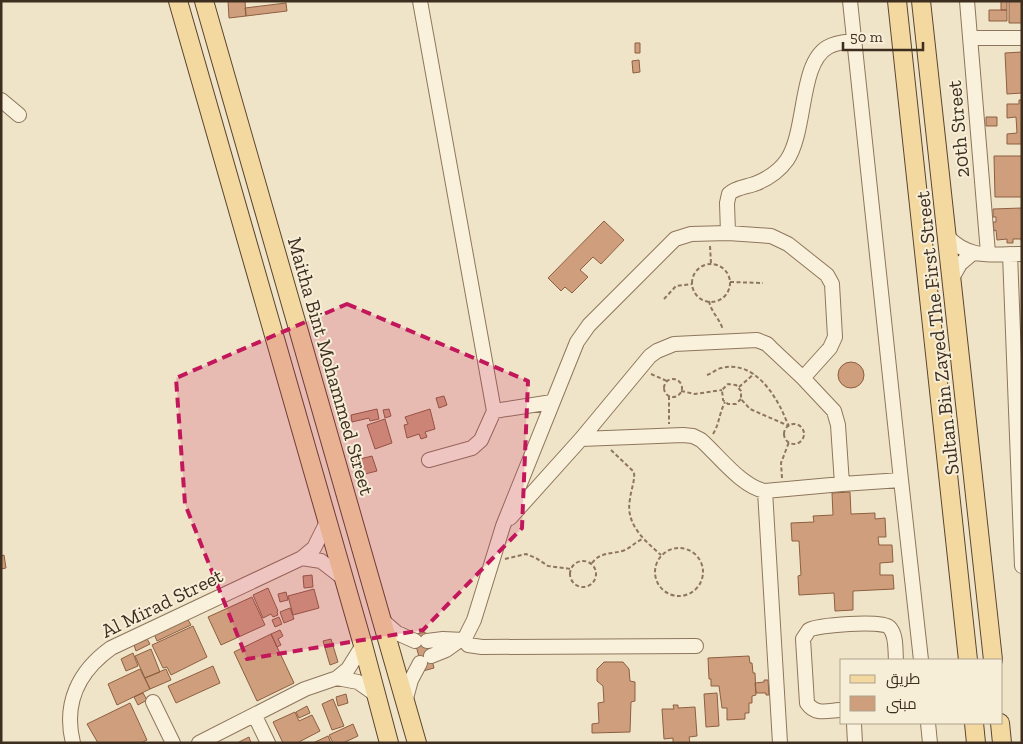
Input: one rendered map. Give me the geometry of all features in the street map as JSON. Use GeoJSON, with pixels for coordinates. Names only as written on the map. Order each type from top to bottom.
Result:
{"type":"FeatureCollection","features":[{"type":"Feature","properties":{"kind":"main road"},"geometry":{"type":"LineString","coordinates":[[178,1],[363,645],[389,743]]}},
{"type":"Feature","properties":{"kind":"main road","name":"Maitha Bint Mohammed Street"},"geometry":{"type":"LineString","coordinates":[[204,1],[417,743]]}},
{"type":"Feature","properties":{"kind":"main road","name":"Sultan Bin Zayed The First Street"},"geometry":{"type":"LineString","coordinates":[[897,1],[968,659]]}},
{"type":"Feature","properties":{"kind":"main road","name":"Sultan Bin Zayed The First Street"},"geometry":{"type":"LineString","coordinates":[[921,1],[993,659]]}},
{"type":"Feature","properties":{"kind":"main road"},"geometry":{"type":"LineString","coordinates":[[932,324],[945,362],[951,415],[957,420],[968,421]]}},
{"type":"Feature","properties":{"kind":"main road"},"geometry":{"type":"LineString","coordinates":[[974,724],[976,743]]}},
{"type":"Feature","properties":{"kind":"main road"},"geometry":{"type":"LineString","coordinates":[[1000,724],[1002,743]]}},
{"type":"Feature","properties":{"kind":"street"},"geometry":{"type":"LineString","coordinates":[[420,1],[494,411],[477,444],[467,450],[430,460]]}},
{"type":"Feature","properties":{"kind":"street"},"geometry":{"type":"LineString","coordinates":[[850,1],[921,659]]}},
{"type":"Feature","properties":{"kind":"street","name":"20th Street"},"geometry":{"type":"LineString","coordinates":[[967,1],[988,253]]}},
{"type":"Feature","properties":{"kind":"street"},"geometry":{"type":"LineString","coordinates":[[970,38],[1022,38]]}},
{"type":"Feature","properties":{"kind":"street"},"geometry":{"type":"LineString","coordinates":[[728,233],[727,203],[729,194],[735,189],[757,183],[774,173],[782,166],[792,151],[810,71],[815,60],[828,47],[839,42],[854,41]]}},
{"type":"Feature","properties":{"kind":"street"},"geometry":{"type":"LineString","coordinates":[[1,100],[19,116]]}},
{"type":"Feature","properties":{"kind":"street"},"geometry":{"type":"LineString","coordinates":[[405,702],[411,680],[426,659],[462,640],[472,624],[503,526],[577,342],[589,325],[675,239],[685,235],[728,233],[765,235],[777,238],[788,244],[830,279],[835,333],[834,341],[803,378]]}},
{"type":"Feature","properties":{"kind":"street"},"geometry":{"type":"LineString","coordinates":[[947,236],[961,248],[973,253],[1016,254],[1022,566]]}},
{"type":"Feature","properties":{"kind":"street"},"geometry":{"type":"LineString","coordinates":[[952,278],[960,264],[973,253]]}},
{"type":"Feature","properties":{"kind":"street"},"geometry":{"type":"LineString","coordinates":[[503,526],[581,439],[650,356],[666,346],[674,344],[757,340],[762,342],[803,378],[831,407],[838,425],[842,484]]}},
{"type":"Feature","properties":{"kind":"street"},"geometry":{"type":"LineString","coordinates":[[494,411],[552,402]]}},
{"type":"Feature","properties":{"kind":"street"},"geometry":{"type":"LineString","coordinates":[[581,439],[670,435],[692,436],[706,444],[746,484],[765,492],[901,480]]}},
{"type":"Feature","properties":{"kind":"street"},"geometry":{"type":"LineString","coordinates":[[765,492],[780,743]]}},
{"type":"Feature","properties":{"kind":"street","name":"Al Mirad Street"},"geometry":{"type":"LineString","coordinates":[[73,743],[70,733],[72,700],[86,670],[98,658],[111,648],[302,558],[314,548],[327,522]]}},
{"type":"Feature","properties":{"kind":"street"},"geometry":{"type":"LineString","coordinates":[[302,558],[321,561],[343,578]]}},
{"type":"Feature","properties":{"kind":"street"},"geometry":{"type":"LineString","coordinates":[[382,620],[397,633],[421,641],[462,640],[468,645],[482,647],[696,646]]}},
{"type":"Feature","properties":{"kind":"street"},"geometry":{"type":"LineString","coordinates":[[840,716],[818,712],[807,703],[803,639],[809,630],[818,627],[881,623],[893,632],[896,659]]}},
{"type":"Feature","properties":{"kind":"street"},"geometry":{"type":"LineString","coordinates":[[199,743],[305,689],[337,678],[348,669],[363,645]]}},
{"type":"Feature","properties":{"kind":"street"},"geometry":{"type":"LineString","coordinates":[[337,678],[358,682],[375,694]]}},
{"type":"Feature","properties":{"kind":"street"},"geometry":{"type":"LineString","coordinates":[[153,702],[173,743]]}},
{"type":"Feature","properties":{"kind":"street"},"geometry":{"type":"LineString","coordinates":[[255,716],[268,743]]}},
{"type":"Feature","properties":{"kind":"street"},"geometry":{"type":"LineString","coordinates":[[849,724],[855,743]]}},
{"type":"Feature","properties":{"kind":"street"},"geometry":{"type":"LineString","coordinates":[[928,724],[930,743]]}},
{"type":"Feature","properties":{"kind":"path"},"geometry":{"type":"LineString","coordinates":[[709,234],[711,264]]}},
{"type":"Feature","properties":{"kind":"path"},"geometry":{"type":"LineString","coordinates":[[711,264],[716,264],[724,269],[730,282],[725,295],[718,300],[708,301],[697,295],[692,284],[697,270],[711,264]]}},
{"type":"Feature","properties":{"kind":"path"},"geometry":{"type":"LineString","coordinates":[[730,282],[763,283]]}},
{"type":"Feature","properties":{"kind":"path"},"geometry":{"type":"LineString","coordinates":[[664,299],[676,286],[692,284]]}},
{"type":"Feature","properties":{"kind":"path"},"geometry":{"type":"LineString","coordinates":[[708,301],[710,309],[722,324],[724,342]]}},
{"type":"Feature","properties":{"kind":"path"},"geometry":{"type":"LineString","coordinates":[[707,375],[722,368],[737,368],[754,374],[762,380],[773,394],[789,426]]}},
{"type":"Feature","properties":{"kind":"path"},"geometry":{"type":"LineString","coordinates":[[639,369],[667,382],[676,380],[681,384],[681,391],[676,396],[669,396]]}},
{"type":"Feature","properties":{"kind":"path"},"geometry":{"type":"LineString","coordinates":[[739,387],[754,374]]}},
{"type":"Feature","properties":{"kind":"path"},"geometry":{"type":"LineString","coordinates":[[667,382],[665,384],[665,391],[669,396],[670,435]]}},
{"type":"Feature","properties":{"kind":"path"},"geometry":{"type":"LineString","coordinates":[[741,399],[732,405],[725,402],[721,397],[724,386],[732,384],[739,387],[741,399],[750,409],[789,426],[796,424],[800,426],[804,436],[800,442],[793,444],[789,442],[785,432],[789,426]]}},
{"type":"Feature","properties":{"kind":"path"},"geometry":{"type":"LineString","coordinates":[[681,391],[695,394],[722,390]]}},
{"type":"Feature","properties":{"kind":"path"},"geometry":{"type":"LineString","coordinates":[[706,444],[717,429],[718,416],[725,402]]}},
{"type":"Feature","properties":{"kind":"path"},"geometry":{"type":"LineString","coordinates":[[608,438],[612,452],[634,472],[635,483],[630,498],[629,510],[632,522],[642,539],[661,555]]}},
{"type":"Feature","properties":{"kind":"path"},"geometry":{"type":"LineString","coordinates":[[783,490],[781,463],[789,442]]}},
{"type":"Feature","properties":{"kind":"path"},"geometry":{"type":"LineString","coordinates":[[592,563],[596,557],[604,553],[623,551],[642,539]]}},
{"type":"Feature","properties":{"kind":"path"},"geometry":{"type":"LineString","coordinates":[[673,548],[687,549],[698,557],[703,570],[701,583],[691,593],[678,596],[665,592],[656,581],[655,567],[661,555],[673,548]]}},
{"type":"Feature","properties":{"kind":"path"},"geometry":{"type":"LineString","coordinates":[[492,560],[526,554],[548,566],[571,569]]}},
{"type":"Feature","properties":{"kind":"path"},"geometry":{"type":"LineString","coordinates":[[586,560],[592,563],[597,571],[593,584],[580,587],[572,582],[571,569],[578,561],[586,560]]}},
{"type":"Feature","properties":{"kind":"highlighted area"},"geometry":{"type":"Polygon","coordinates":[[[347,304],[528,381],[522,528],[423,630],[247,659],[185,504],[176,378],[347,304]]]}},
{"type":"Feature","properties":{"kind":"building"},"geometry":{"type":"Polygon","coordinates":[[[228,1],[245,1],[246,16],[229,18],[228,1]]]}},
{"type":"Feature","properties":{"kind":"building"},"geometry":{"type":"Polygon","coordinates":[[[1001,1],[1007,1],[1007,10],[1001,10],[1001,1]]]}},
{"type":"Feature","properties":{"kind":"building"},"geometry":{"type":"Polygon","coordinates":[[[1009,1],[1022,1],[1022,23],[1009,23],[1009,1]]]}},
{"type":"Feature","properties":{"kind":"building"},"geometry":{"type":"Polygon","coordinates":[[[286,3],[287,11],[246,16],[245,8],[286,3]]]}},
{"type":"Feature","properties":{"kind":"building"},"geometry":{"type":"Polygon","coordinates":[[[989,10],[1007,10],[1007,21],[989,21],[989,10]]]}},
{"type":"Feature","properties":{"kind":"building"},"geometry":{"type":"Polygon","coordinates":[[[635,43],[640,43],[640,53],[635,53],[635,43]]]}},
{"type":"Feature","properties":{"kind":"building"},"geometry":{"type":"Polygon","coordinates":[[[1022,52],[1022,93],[1007,94],[1005,53],[1022,52]]]}},
{"type":"Feature","properties":{"kind":"building"},"geometry":{"type":"Polygon","coordinates":[[[639,60],[640,72],[633,73],[632,61],[639,60]]]}},
{"type":"Feature","properties":{"kind":"building"},"geometry":{"type":"Polygon","coordinates":[[[1019,100],[1022,100],[1022,144],[1007,144],[1007,134],[1017,133],[1016,117],[1007,118],[1007,104],[1019,104],[1019,100]]]}},
{"type":"Feature","properties":{"kind":"building"},"geometry":{"type":"Polygon","coordinates":[[[986,117],[997,117],[997,126],[986,126],[986,117]]]}},
{"type":"Feature","properties":{"kind":"building"},"geometry":{"type":"Polygon","coordinates":[[[994,156],[1022,156],[1022,197],[995,197],[994,156]]]}},
{"type":"Feature","properties":{"kind":"building"},"geometry":{"type":"Polygon","coordinates":[[[1022,208],[1022,243],[1021,239],[1013,239],[1013,243],[1007,243],[1007,239],[997,240],[993,222],[996,222],[996,217],[993,217],[993,209],[1022,208]]]}},
{"type":"Feature","properties":{"kind":"building"},"geometry":{"type":"Polygon","coordinates":[[[604,221],[624,240],[601,264],[593,257],[580,270],[588,277],[572,293],[565,287],[561,291],[548,278],[604,221]]]}},
{"type":"Feature","properties":{"kind":"building"},"geometry":{"type":"Polygon","coordinates":[[[851,362],[860,366],[864,375],[860,384],[851,388],[842,384],[838,375],[842,366],[851,362]]]}},
{"type":"Feature","properties":{"kind":"building"},"geometry":{"type":"Polygon","coordinates":[[[444,396],[447,405],[439,408],[436,398],[444,396]]]}},
{"type":"Feature","properties":{"kind":"building"},"geometry":{"type":"Polygon","coordinates":[[[377,409],[379,419],[370,421],[369,418],[352,422],[351,415],[377,409]]]}},
{"type":"Feature","properties":{"kind":"building"},"geometry":{"type":"Polygon","coordinates":[[[389,409],[391,416],[385,418],[383,410],[389,409]]]}},
{"type":"Feature","properties":{"kind":"building"},"geometry":{"type":"Polygon","coordinates":[[[430,409],[435,429],[425,432],[427,437],[421,439],[419,434],[407,438],[404,425],[408,424],[405,417],[430,409]]]}},
{"type":"Feature","properties":{"kind":"building"},"geometry":{"type":"Polygon","coordinates":[[[385,419],[392,443],[375,449],[367,425],[385,419]]]}},
{"type":"Feature","properties":{"kind":"building"},"geometry":{"type":"Polygon","coordinates":[[[372,456],[377,471],[361,475],[356,460],[372,456]]]}},
{"type":"Feature","properties":{"kind":"building"},"geometry":{"type":"Polygon","coordinates":[[[850,492],[851,514],[875,513],[875,519],[885,518],[886,537],[878,537],[879,545],[892,545],[893,562],[880,563],[880,575],[893,575],[894,589],[853,591],[853,610],[835,611],[834,593],[799,595],[798,576],[801,575],[799,541],[792,541],[791,523],[814,522],[813,516],[833,515],[832,493],[850,492]]]}},
{"type":"Feature","properties":{"kind":"building"},"geometry":{"type":"Polygon","coordinates":[[[4,555],[6,568],[1,569],[1,556],[4,555]]]}},
{"type":"Feature","properties":{"kind":"building"},"geometry":{"type":"Polygon","coordinates":[[[312,575],[313,587],[304,588],[303,576],[312,575]]]}},
{"type":"Feature","properties":{"kind":"building"},"geometry":{"type":"Polygon","coordinates":[[[268,588],[278,615],[273,617],[271,614],[263,618],[253,595],[268,588]]]}},
{"type":"Feature","properties":{"kind":"building"},"geometry":{"type":"Polygon","coordinates":[[[314,589],[319,608],[293,615],[288,596],[314,589]]]}},
{"type":"Feature","properties":{"kind":"building"},"geometry":{"type":"Polygon","coordinates":[[[286,592],[288,600],[280,602],[278,594],[286,592]]]}},
{"type":"Feature","properties":{"kind":"building"},"geometry":{"type":"Polygon","coordinates":[[[252,597],[265,625],[221,645],[208,617],[252,597]]]}},
{"type":"Feature","properties":{"kind":"building"},"geometry":{"type":"Polygon","coordinates":[[[290,608],[294,619],[284,623],[280,612],[290,608]]]}},
{"type":"Feature","properties":{"kind":"building"},"geometry":{"type":"Polygon","coordinates":[[[279,617],[282,624],[275,627],[272,620],[279,617]]]}},
{"type":"Feature","properties":{"kind":"building"},"geometry":{"type":"Polygon","coordinates":[[[187,618],[191,625],[157,641],[154,634],[187,618]]]}},
{"type":"Feature","properties":{"kind":"building"},"geometry":{"type":"Polygon","coordinates":[[[193,626],[207,657],[171,675],[167,667],[163,668],[152,645],[193,626]]]}},
{"type":"Feature","properties":{"kind":"building"},"geometry":{"type":"Polygon","coordinates":[[[280,630],[283,636],[278,639],[281,645],[277,647],[271,634],[280,630]]]}},
{"type":"Feature","properties":{"kind":"building"},"geometry":{"type":"Polygon","coordinates":[[[425,632],[434,668],[423,671],[413,635],[425,632]]]}},
{"type":"Feature","properties":{"kind":"building"},"geometry":{"type":"Polygon","coordinates":[[[271,634],[294,683],[257,701],[234,652],[271,634]]]}},
{"type":"Feature","properties":{"kind":"building"},"geometry":{"type":"Polygon","coordinates":[[[147,639],[150,644],[136,651],[134,645],[147,639]]]}},
{"type":"Feature","properties":{"kind":"building"},"geometry":{"type":"Polygon","coordinates":[[[331,639],[338,662],[330,665],[323,641],[331,639]]]}},
{"type":"Feature","properties":{"kind":"building"},"geometry":{"type":"Polygon","coordinates":[[[151,649],[160,672],[145,678],[135,656],[151,649]]]}},
{"type":"Feature","properties":{"kind":"building"},"geometry":{"type":"Polygon","coordinates":[[[133,653],[138,666],[126,671],[121,659],[133,653]]]}},
{"type":"Feature","properties":{"kind":"building"},"geometry":{"type":"Polygon","coordinates":[[[749,656],[753,673],[755,673],[756,695],[752,696],[752,703],[749,703],[749,713],[745,713],[745,719],[727,720],[727,708],[722,708],[719,686],[711,686],[708,658],[749,656]]]}},
{"type":"Feature","properties":{"kind":"building"},"geometry":{"type":"Polygon","coordinates":[[[604,662],[623,662],[629,669],[630,681],[635,682],[635,701],[631,702],[630,732],[592,733],[592,724],[599,723],[598,703],[604,702],[603,686],[597,681],[597,669],[604,662]]]}},
{"type":"Feature","properties":{"kind":"building"},"geometry":{"type":"Polygon","coordinates":[[[213,666],[220,683],[176,703],[168,686],[213,666]]]}},
{"type":"Feature","properties":{"kind":"building"},"geometry":{"type":"Polygon","coordinates":[[[140,669],[150,689],[117,705],[108,684],[140,669]]]}},
{"type":"Feature","properties":{"kind":"building"},"geometry":{"type":"Polygon","coordinates":[[[166,669],[171,680],[150,689],[145,678],[166,669]]]}},
{"type":"Feature","properties":{"kind":"building"},"geometry":{"type":"Polygon","coordinates":[[[764,680],[768,680],[769,695],[766,695],[766,693],[756,693],[755,683],[764,682],[764,680]]]}},
{"type":"Feature","properties":{"kind":"building"},"geometry":{"type":"Polygon","coordinates":[[[143,693],[147,700],[138,705],[134,697],[143,693]]]}},
{"type":"Feature","properties":{"kind":"building"},"geometry":{"type":"Polygon","coordinates":[[[717,693],[719,726],[706,727],[704,694],[717,693]]]}},
{"type":"Feature","properties":{"kind":"building"},"geometry":{"type":"Polygon","coordinates":[[[346,694],[348,703],[338,706],[336,697],[346,694]]]}},
{"type":"Feature","properties":{"kind":"building"},"geometry":{"type":"Polygon","coordinates":[[[333,699],[344,726],[332,730],[322,704],[333,699]]]}},
{"type":"Feature","properties":{"kind":"building"},"geometry":{"type":"Polygon","coordinates":[[[130,703],[147,740],[141,743],[98,743],[87,724],[130,703]]]}},
{"type":"Feature","properties":{"kind":"building"},"geometry":{"type":"Polygon","coordinates":[[[673,705],[678,705],[678,708],[695,707],[697,736],[689,737],[690,743],[673,743],[673,738],[664,739],[662,709],[674,709],[673,705]]]}},
{"type":"Feature","properties":{"kind":"building"},"geometry":{"type":"Polygon","coordinates":[[[307,706],[310,713],[299,718],[296,712],[307,706]]]}},
{"type":"Feature","properties":{"kind":"building"},"geometry":{"type":"Polygon","coordinates":[[[295,712],[299,721],[312,715],[320,731],[297,743],[283,743],[273,722],[295,712]]]}},
{"type":"Feature","properties":{"kind":"building"},"geometry":{"type":"Polygon","coordinates":[[[353,724],[358,736],[343,743],[333,743],[329,735],[353,724]]]}},
{"type":"Feature","properties":{"kind":"building"},"geometry":{"type":"Polygon","coordinates":[[[328,736],[331,743],[313,743],[328,736]]]}},
{"type":"Feature","properties":{"kind":"building"},"geometry":{"type":"Polygon","coordinates":[[[249,737],[251,743],[237,743],[249,737]]]}}]}
